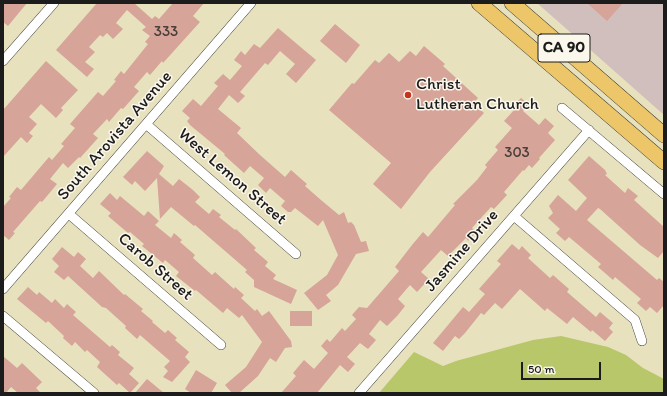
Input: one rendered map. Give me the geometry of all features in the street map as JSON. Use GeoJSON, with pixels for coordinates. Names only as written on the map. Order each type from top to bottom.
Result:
{"type":"FeatureCollection","features":[{"type":"Feature","properties":{"kind":"main road","name":"CA 90"},"geometry":{"type":"LineString","coordinates":[[479,3],[664,162]]}},
{"type":"Feature","properties":{"kind":"main road","name":"CA 90"},"geometry":{"type":"LineString","coordinates":[[514,4],[664,134]]}},
{"type":"Feature","properties":{"kind":"main road"},"geometry":{"type":"LineString","coordinates":[[500,20],[514,4]]}},
{"type":"Feature","properties":{"kind":"street"},"geometry":{"type":"LineString","coordinates":[[3,61],[54,3]]}},
{"type":"Feature","properties":{"kind":"street","name":"South Arovista Avenue"},"geometry":{"type":"LineString","coordinates":[[3,289],[251,3]]}},
{"type":"Feature","properties":{"kind":"street"},"geometry":{"type":"LineString","coordinates":[[562,108],[664,194]]}},
{"type":"Feature","properties":{"kind":"street","name":"West Lemon Street"},"geometry":{"type":"LineString","coordinates":[[146,124],[296,254]]}},
{"type":"Feature","properties":{"kind":"street","name":"Jasmine Drive"},"geometry":{"type":"LineString","coordinates":[[359,393],[589,130]]}},
{"type":"Feature","properties":{"kind":"street","name":"Carob Street"},"geometry":{"type":"LineString","coordinates":[[68,214],[221,345]]}},
{"type":"Feature","properties":{"kind":"street"},"geometry":{"type":"LineString","coordinates":[[514,216],[635,320],[642,342]]}},
{"type":"Feature","properties":{"kind":"street"},"geometry":{"type":"LineString","coordinates":[[3,316],[94,393]]}},
{"type":"Feature","properties":{"kind":"shaded area"},"geometry":{"type":"Polygon","coordinates":[[[537,3],[664,3],[664,115],[586,46],[537,3]]]}},
{"type":"Feature","properties":{"kind":"green space"},"geometry":{"type":"Polygon","coordinates":[[[561,336],[608,347],[626,355],[643,368],[664,379],[664,393],[379,393],[414,352],[443,366],[533,340],[561,336]]]}},
{"type":"Feature","properties":{"kind":"building"},"geometry":{"type":"Polygon","coordinates":[[[3,3],[27,3],[8,26],[3,22],[3,3]]]}},
{"type":"Feature","properties":{"kind":"building"},"geometry":{"type":"Polygon","coordinates":[[[97,3],[134,3],[152,19],[155,16],[159,19],[173,3],[204,3],[193,16],[200,22],[163,63],[162,61],[150,75],[147,72],[134,87],[139,91],[123,109],[121,108],[109,122],[107,119],[93,134],[98,138],[80,158],[79,157],[68,168],[63,163],[50,179],[57,184],[13,232],[15,233],[9,240],[3,235],[3,207],[11,198],[9,197],[17,187],[21,190],[49,157],[52,160],[64,146],[61,144],[75,128],[70,124],[98,92],[103,96],[116,81],[114,80],[121,71],[124,74],[148,44],[145,42],[150,36],[142,30],[146,27],[127,10],[116,23],[123,29],[113,39],[107,33],[103,37],[100,35],[89,47],[95,52],[85,62],[94,69],[87,77],[56,50],[97,3]]]}},
{"type":"Feature","properties":{"kind":"building"},"geometry":{"type":"Polygon","coordinates":[[[587,3],[623,3],[607,21],[587,3]]]}},
{"type":"Feature","properties":{"kind":"building"},"geometry":{"type":"Polygon","coordinates":[[[335,24],[360,45],[346,63],[320,41],[335,24]]]}},
{"type":"Feature","properties":{"kind":"building"},"geometry":{"type":"Polygon","coordinates":[[[278,28],[316,60],[296,83],[286,74],[295,64],[280,51],[268,65],[265,63],[240,92],[245,96],[238,103],[229,95],[218,109],[241,128],[237,133],[285,177],[291,170],[307,184],[305,186],[339,215],[344,212],[348,223],[351,222],[354,225],[361,242],[366,241],[369,251],[356,254],[338,285],[326,295],[331,301],[318,310],[304,293],[327,275],[338,255],[323,220],[318,226],[295,208],[291,212],[288,212],[281,206],[285,201],[270,188],[266,193],[258,185],[264,178],[250,166],[244,173],[224,155],[225,154],[190,125],[187,121],[190,118],[182,111],[193,99],[201,106],[218,86],[214,83],[223,74],[230,80],[242,66],[234,60],[241,51],[245,55],[254,44],[260,48],[278,28]]]}},
{"type":"Feature","properties":{"kind":"building"},"geometry":{"type":"Polygon","coordinates":[[[424,46],[445,64],[443,66],[478,98],[473,103],[484,113],[430,172],[401,209],[373,184],[391,163],[329,110],[352,83],[354,84],[375,60],[379,63],[389,53],[399,62],[410,51],[416,56],[424,46]]]}},
{"type":"Feature","properties":{"kind":"building"},"geometry":{"type":"Polygon","coordinates":[[[46,61],[78,90],[61,108],[63,110],[56,118],[41,104],[29,117],[37,124],[29,133],[33,136],[27,143],[21,137],[3,157],[3,110],[46,61]]]}},
{"type":"Feature","properties":{"kind":"building"},"geometry":{"type":"Polygon","coordinates":[[[521,98],[529,105],[523,111],[539,125],[545,118],[554,126],[548,133],[555,140],[539,158],[540,159],[532,168],[529,165],[524,171],[523,170],[504,192],[507,195],[494,209],[491,207],[472,228],[476,232],[468,241],[466,238],[448,256],[441,250],[421,272],[429,279],[417,292],[410,285],[398,299],[405,306],[398,315],[387,326],[380,320],[369,334],[376,340],[368,349],[360,343],[347,357],[355,364],[348,372],[340,365],[317,393],[281,393],[296,376],[293,373],[304,360],[314,369],[328,353],[321,346],[327,339],[330,342],[342,328],[345,331],[356,319],[352,315],[359,307],[367,308],[399,271],[395,267],[423,232],[428,237],[455,205],[453,204],[477,180],[487,167],[485,165],[498,150],[495,147],[512,128],[504,121],[515,109],[513,106],[521,98]]]}},
{"type":"Feature","properties":{"kind":"building"},"geometry":{"type":"Polygon","coordinates":[[[147,151],[164,166],[159,174],[173,186],[179,179],[193,190],[200,197],[195,202],[209,214],[213,209],[221,215],[219,217],[235,230],[236,229],[256,248],[254,250],[268,262],[265,266],[276,275],[273,279],[297,290],[291,304],[254,287],[254,280],[245,272],[247,270],[195,225],[194,226],[171,207],[160,219],[157,178],[145,191],[135,181],[132,185],[123,177],[147,151]]]}},
{"type":"Feature","properties":{"kind":"building"},"geometry":{"type":"Polygon","coordinates":[[[589,156],[605,170],[607,174],[605,175],[625,193],[628,188],[638,196],[634,200],[664,227],[664,251],[658,258],[640,245],[600,209],[598,208],[587,220],[657,280],[659,278],[664,282],[664,305],[657,313],[650,307],[646,311],[637,303],[641,299],[615,277],[613,280],[598,267],[601,264],[569,237],[565,241],[556,233],[560,229],[548,218],[553,213],[549,206],[558,195],[576,211],[587,198],[568,180],[589,156]]]}},
{"type":"Feature","properties":{"kind":"building"},"geometry":{"type":"Polygon","coordinates":[[[110,193],[117,200],[120,196],[144,216],[148,211],[159,221],[155,225],[171,238],[174,233],[182,240],[180,242],[195,255],[193,258],[212,275],[215,272],[234,289],[235,287],[244,295],[241,298],[255,311],[257,309],[262,316],[269,311],[291,341],[292,347],[285,348],[276,362],[270,358],[258,376],[239,393],[232,393],[225,385],[246,367],[262,342],[242,315],[239,318],[227,308],[223,313],[196,290],[195,291],[176,276],[179,272],[165,260],[163,263],[142,246],[144,244],[130,232],[128,233],[108,216],[111,213],[100,204],[110,193]]]}},
{"type":"Feature","properties":{"kind":"building"},"geometry":{"type":"Polygon","coordinates":[[[512,244],[519,250],[522,246],[531,255],[528,258],[550,278],[553,275],[569,289],[567,292],[596,317],[600,312],[613,323],[609,328],[613,332],[605,341],[573,317],[567,324],[547,308],[545,311],[520,289],[502,309],[495,303],[484,315],[481,313],[459,339],[455,336],[443,351],[433,343],[463,307],[469,312],[485,294],[479,289],[501,264],[497,261],[512,244]]]}},
{"type":"Feature","properties":{"kind":"building"},"geometry":{"type":"Polygon","coordinates":[[[62,247],[74,257],[78,252],[86,259],[80,266],[93,278],[99,271],[124,295],[125,294],[143,309],[141,311],[153,321],[152,322],[165,333],[168,330],[177,338],[175,340],[189,352],[185,357],[190,362],[172,382],[163,377],[168,371],[164,367],[170,361],[140,335],[137,339],[125,328],[126,326],[106,308],[102,307],[68,276],[64,280],[54,272],[59,266],[52,259],[62,247]]]}},
{"type":"Feature","properties":{"kind":"building"},"geometry":{"type":"Polygon","coordinates":[[[28,287],[37,295],[39,292],[52,303],[55,299],[64,308],[67,304],[76,312],[73,315],[110,347],[112,345],[120,352],[118,355],[134,368],[129,374],[139,383],[130,393],[119,383],[117,385],[97,367],[100,362],[87,350],[85,352],[75,342],[72,346],[48,321],[46,323],[17,299],[28,287]]]}},
{"type":"Feature","properties":{"kind":"building"},"geometry":{"type":"Polygon","coordinates":[[[290,311],[312,311],[312,326],[290,326],[290,311]]]}},
{"type":"Feature","properties":{"kind":"building"},"geometry":{"type":"Polygon","coordinates":[[[3,356],[17,368],[22,363],[42,382],[36,388],[41,393],[18,393],[11,387],[6,393],[3,393],[3,356]]]}},
{"type":"Feature","properties":{"kind":"building"},"geometry":{"type":"Polygon","coordinates":[[[196,370],[217,383],[211,393],[191,393],[185,389],[196,370]]]}},
{"type":"Feature","properties":{"kind":"building"},"geometry":{"type":"Polygon","coordinates":[[[147,379],[164,393],[135,393],[147,379]]]}},
{"type":"Feature","properties":{"kind":"place","name":"Christ Lutheran Church"},"geometry":{"type":"Point","coordinates":[408,95]}}]}
